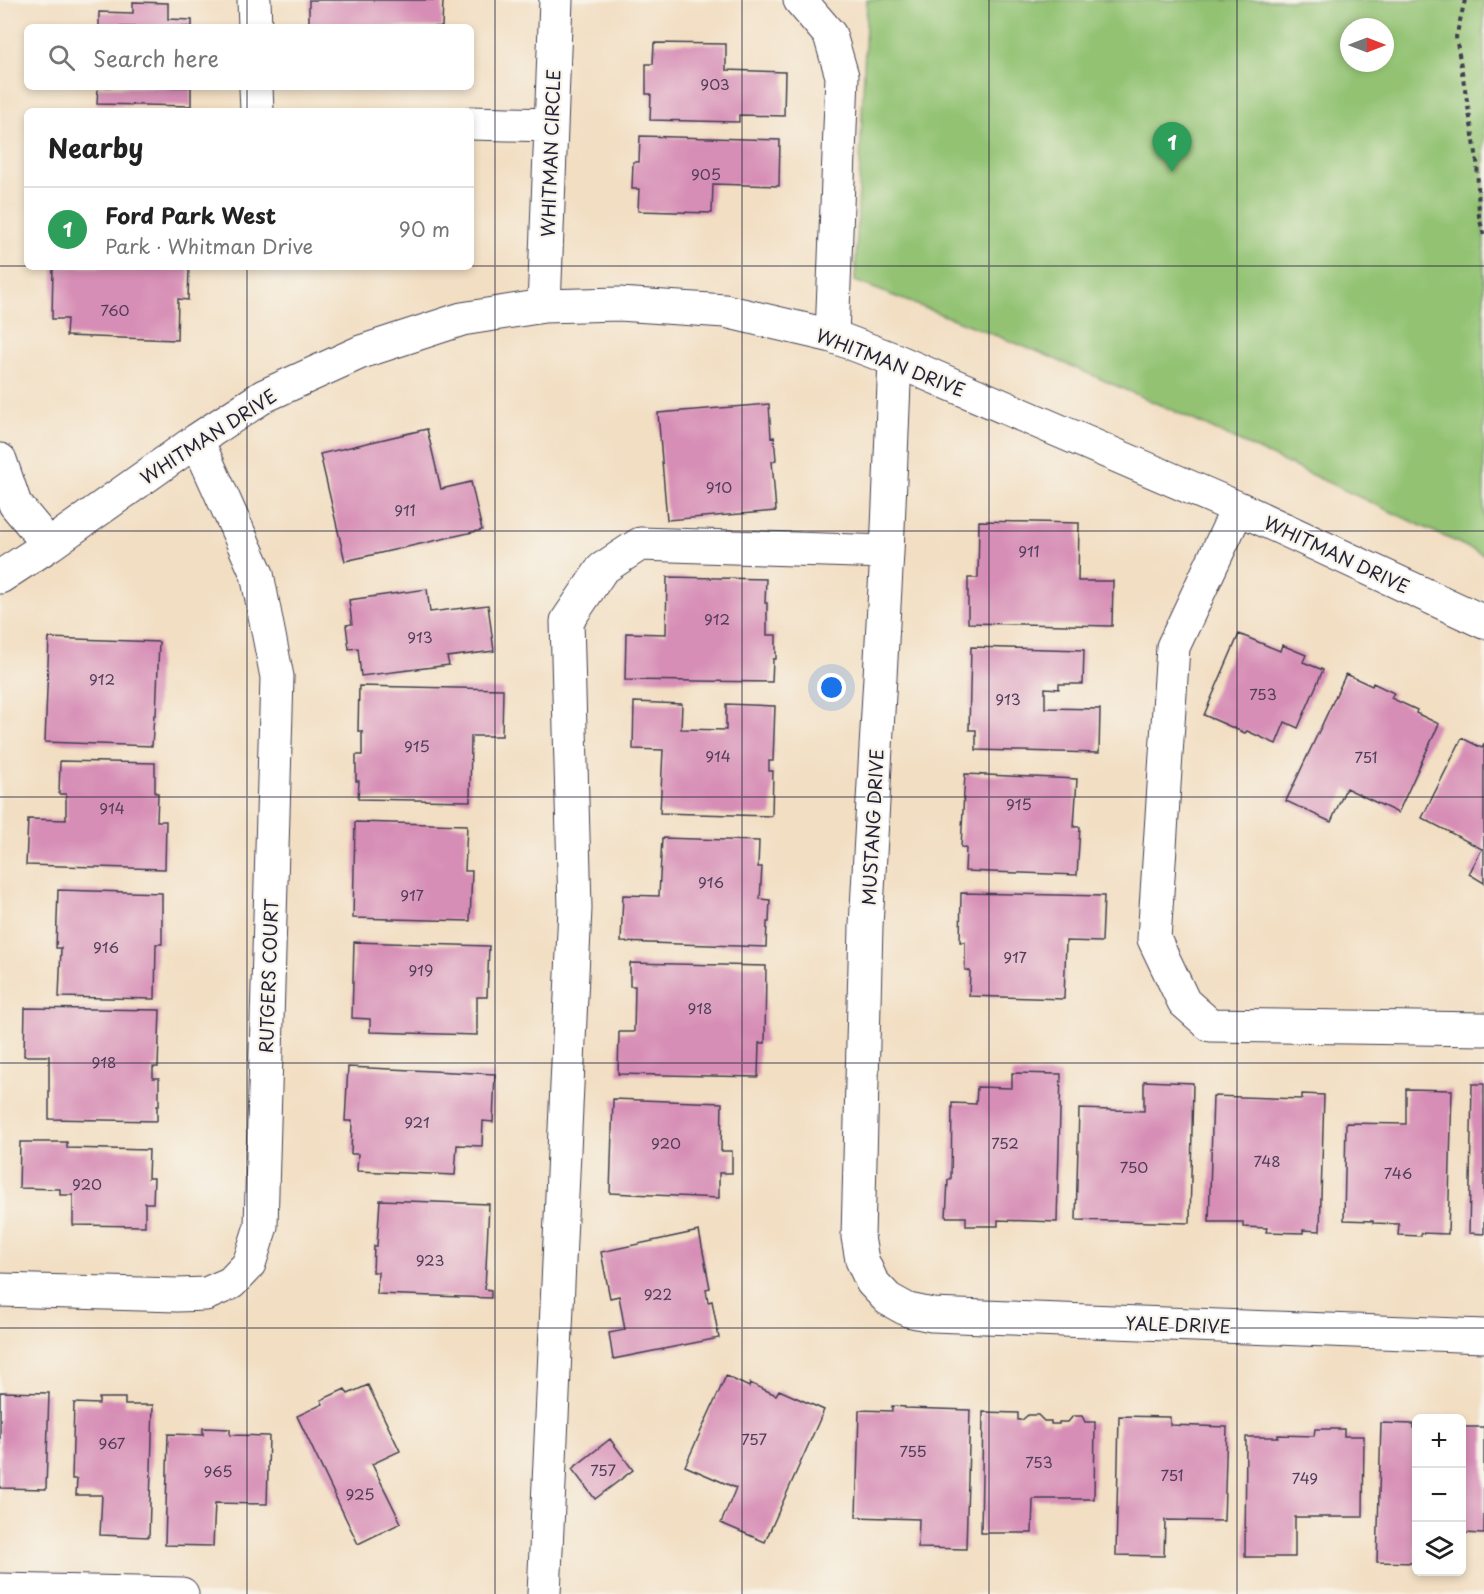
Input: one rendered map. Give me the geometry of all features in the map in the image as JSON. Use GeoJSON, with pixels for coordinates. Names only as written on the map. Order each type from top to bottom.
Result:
{"type":"FeatureCollection","features":[{"type":"Feature","properties":{"kind":"street"},"geometry":{"type":"LineString","coordinates":[[255,0],[255,24]]}},
{"type":"Feature","properties":{"kind":"street","name":"WHITMAN CIRCLE"},"geometry":{"type":"LineString","coordinates":[[544,306],[556,0]]}},
{"type":"Feature","properties":{"kind":"street"},"geometry":{"type":"LineString","coordinates":[[800,0],[830,36],[842,76],[832,336]]}},
{"type":"Feature","properties":{"kind":"street"},"geometry":{"type":"LineString","coordinates":[[256,90],[257,108]]}},
{"type":"Feature","properties":{"kind":"street"},"geometry":{"type":"LineString","coordinates":[[474,123],[551,125]]}},
{"type":"Feature","properties":{"kind":"street","name":"WHITMAN DRIVE"},"geometry":{"type":"LineString","coordinates":[[0,577],[264,396],[361,352],[462,320],[544,306],[619,304],[725,311],[832,336],[895,360],[1238,508],[1484,622]]}},
{"type":"Feature","properties":{"kind":"street","name":"MUSTANG DRIVE"},"geometry":{"type":"LineString","coordinates":[[879,1290],[872,1282],[862,1260],[858,1237],[866,926],[887,552],[895,360]]}},
{"type":"Feature","properties":{"kind":"street","name":"RUTGERS COURT"},"geometry":{"type":"LineString","coordinates":[[0,1290],[206,1294],[231,1283],[249,1264],[261,1226],[277,676],[257,574],[197,440]]}},
{"type":"Feature","properties":{"kind":"street"},"geometry":{"type":"LineString","coordinates":[[0,460],[15,504],[49,545]]}},
{"type":"Feature","properties":{"kind":"street"},"geometry":{"type":"LineString","coordinates":[[1238,508],[1173,647],[1154,939],[1184,1002],[1210,1025],[1484,1029]]}},
{"type":"Feature","properties":{"kind":"street"},"geometry":{"type":"LineString","coordinates":[[544,1594],[575,908],[567,621],[602,569],[639,544],[887,552]]}},
{"type":"Feature","properties":{"kind":"street","name":"YALE DRIVE"},"geometry":{"type":"LineString","coordinates":[[879,1290],[888,1299],[908,1310],[932,1315],[1484,1336]]}},
{"type":"Feature","properties":{"kind":"street"},"geometry":{"type":"LineString","coordinates":[[0,1590],[182,1594]]}},
{"type":"Feature","properties":{"kind":"path"},"geometry":{"type":"LineString","coordinates":[[1465,0],[1456,37],[1477,159],[1479,217],[1484,236]]}},
{"type":"Feature","properties":{"kind":"green space"},"geometry":{"type":"Polygon","coordinates":[[[867,0],[1484,0],[1484,555],[1174,411],[1041,353],[855,281],[867,0]]]}},
{"type":"Feature","properties":{"kind":"building"},"geometry":{"type":"Polygon","coordinates":[[[309,0],[443,0],[442,24],[309,24],[309,0]]]}},
{"type":"Feature","properties":{"kind":"building"},"geometry":{"type":"Polygon","coordinates":[[[133,2],[168,3],[168,19],[192,20],[192,24],[99,24],[99,12],[133,13],[133,2]]]}},
{"type":"Feature","properties":{"kind":"building"},"geometry":{"type":"Polygon","coordinates":[[[654,43],[726,44],[726,70],[785,72],[784,116],[739,115],[739,122],[650,120],[651,94],[646,94],[646,64],[653,64],[654,43]]]}},
{"type":"Feature","properties":{"kind":"building"},"geometry":{"type":"Polygon","coordinates":[[[98,90],[191,90],[191,106],[97,104],[98,90]]]}},
{"type":"Feature","properties":{"kind":"building"},"geometry":{"type":"Polygon","coordinates":[[[640,136],[780,140],[779,186],[713,184],[712,213],[638,211],[639,189],[632,189],[633,162],[639,162],[640,136]]]}},
{"type":"Feature","properties":{"kind":"building"},"geometry":{"type":"Polygon","coordinates":[[[53,270],[189,270],[188,300],[178,299],[177,340],[66,336],[67,319],[52,319],[53,270]]]}},
{"type":"Feature","properties":{"kind":"building"},"geometry":{"type":"Polygon","coordinates":[[[769,404],[771,438],[774,437],[776,460],[772,461],[776,511],[667,520],[658,413],[769,404]]]}},
{"type":"Feature","properties":{"kind":"building"},"geometry":{"type":"Polygon","coordinates":[[[427,429],[441,489],[471,482],[482,530],[345,561],[320,454],[427,429]]]}},
{"type":"Feature","properties":{"kind":"building"},"geometry":{"type":"Polygon","coordinates":[[[979,521],[1079,523],[1078,581],[1113,581],[1112,626],[968,623],[968,578],[978,578],[979,521]]]}},
{"type":"Feature","properties":{"kind":"building"},"geometry":{"type":"Polygon","coordinates":[[[667,577],[766,579],[767,635],[776,635],[776,659],[773,659],[772,682],[625,680],[626,633],[666,634],[667,577]]]}},
{"type":"Feature","properties":{"kind":"building"},"geometry":{"type":"Polygon","coordinates":[[[427,589],[430,612],[488,605],[494,651],[447,657],[449,665],[361,676],[358,648],[349,649],[346,625],[352,624],[349,600],[427,589]]]}},
{"type":"Feature","properties":{"kind":"building"},"geometry":{"type":"Polygon","coordinates":[[[1239,634],[1280,651],[1282,645],[1306,655],[1303,662],[1323,670],[1298,728],[1285,722],[1276,744],[1204,715],[1239,634]]]}},
{"type":"Feature","properties":{"kind":"building"},"geometry":{"type":"Polygon","coordinates":[[[49,638],[159,642],[156,715],[154,715],[152,746],[45,742],[49,638]]]}},
{"type":"Feature","properties":{"kind":"building"},"geometry":{"type":"Polygon","coordinates":[[[971,647],[1084,650],[1083,684],[1059,684],[1059,689],[1045,688],[1045,708],[1100,709],[1099,753],[976,750],[976,730],[969,730],[971,647]]]}},
{"type":"Feature","properties":{"kind":"building"},"geometry":{"type":"Polygon","coordinates":[[[1346,674],[1394,693],[1391,698],[1417,710],[1416,713],[1439,724],[1398,813],[1346,788],[1331,822],[1286,801],[1346,674]]]}},
{"type":"Feature","properties":{"kind":"building"},"geometry":{"type":"Polygon","coordinates":[[[359,686],[503,689],[502,736],[471,736],[470,801],[358,799],[359,781],[356,781],[356,755],[362,755],[362,731],[358,731],[359,686]]]}},
{"type":"Feature","properties":{"kind":"building"},"geometry":{"type":"Polygon","coordinates":[[[634,702],[682,704],[681,729],[726,730],[726,704],[775,706],[773,761],[769,761],[769,771],[773,771],[772,816],[660,813],[663,750],[633,749],[634,702]]]}},
{"type":"Feature","properties":{"kind":"building"},"geometry":{"type":"Polygon","coordinates":[[[1462,738],[1482,748],[1484,743],[1484,883],[1469,874],[1482,849],[1422,818],[1462,738]]]}},
{"type":"Feature","properties":{"kind":"building"},"geometry":{"type":"Polygon","coordinates":[[[60,761],[155,763],[155,793],[158,793],[157,821],[166,821],[165,869],[26,865],[28,819],[66,820],[66,794],[59,794],[60,761]]]}},
{"type":"Feature","properties":{"kind":"building"},"geometry":{"type":"Polygon","coordinates":[[[965,774],[1077,779],[1074,827],[1080,827],[1077,875],[965,871],[966,848],[961,847],[965,774]]]}},
{"type":"Feature","properties":{"kind":"building"},"geometry":{"type":"Polygon","coordinates":[[[355,822],[467,825],[465,871],[472,871],[470,921],[353,918],[355,822]]]}},
{"type":"Feature","properties":{"kind":"building"},"geometry":{"type":"Polygon","coordinates":[[[662,838],[759,841],[758,867],[762,867],[760,899],[770,900],[766,947],[621,942],[623,895],[659,896],[662,838]]]}},
{"type":"Feature","properties":{"kind":"building"},"geometry":{"type":"Polygon","coordinates":[[[58,890],[162,893],[162,944],[156,944],[155,999],[59,997],[61,948],[56,948],[58,890]]]}},
{"type":"Feature","properties":{"kind":"building"},"geometry":{"type":"Polygon","coordinates":[[[961,893],[1104,896],[1102,942],[1066,941],[1064,999],[969,996],[970,971],[965,970],[965,942],[960,942],[961,893]]]}},
{"type":"Feature","properties":{"kind":"building"},"geometry":{"type":"Polygon","coordinates":[[[354,942],[489,946],[487,997],[477,997],[477,1035],[370,1032],[370,1019],[352,1018],[354,942]]]}},
{"type":"Feature","properties":{"kind":"building"},"geometry":{"type":"Polygon","coordinates":[[[630,963],[766,966],[765,1043],[759,1043],[758,1077],[618,1074],[619,1032],[634,1032],[635,986],[630,986],[630,963]]]}},
{"type":"Feature","properties":{"kind":"building"},"geometry":{"type":"Polygon","coordinates":[[[25,1008],[160,1010],[158,1067],[153,1067],[153,1078],[159,1078],[157,1121],[49,1119],[49,1056],[24,1056],[25,1008]]]}},
{"type":"Feature","properties":{"kind":"building"},"geometry":{"type":"Polygon","coordinates":[[[348,1067],[495,1074],[493,1122],[483,1121],[482,1146],[457,1145],[455,1175],[357,1171],[358,1154],[351,1154],[352,1121],[345,1121],[348,1067]]]}},
{"type":"Feature","properties":{"kind":"building"},"geometry":{"type":"Polygon","coordinates":[[[1012,1073],[1061,1074],[1057,1222],[998,1220],[998,1226],[966,1226],[966,1217],[946,1217],[948,1180],[951,1180],[952,1103],[976,1104],[977,1087],[1012,1088],[1012,1073]]]}},
{"type":"Feature","properties":{"kind":"building"},"geometry":{"type":"Polygon","coordinates":[[[1144,1081],[1193,1083],[1190,1223],[1076,1220],[1079,1109],[1144,1111],[1144,1081]]]}},
{"type":"Feature","properties":{"kind":"building"},"geometry":{"type":"Polygon","coordinates":[[[1472,1084],[1484,1084],[1484,1234],[1469,1233],[1472,1084]]]}},
{"type":"Feature","properties":{"kind":"building"},"geometry":{"type":"Polygon","coordinates":[[[1406,1089],[1452,1090],[1448,1234],[1398,1235],[1399,1224],[1344,1220],[1346,1123],[1406,1124],[1406,1089]]]}},
{"type":"Feature","properties":{"kind":"building"},"geometry":{"type":"Polygon","coordinates":[[[1302,1094],[1324,1095],[1320,1231],[1266,1232],[1267,1228],[1243,1227],[1243,1222],[1209,1222],[1213,1096],[1302,1099],[1302,1094]]]}},
{"type":"Feature","properties":{"kind":"building"},"geometry":{"type":"Polygon","coordinates":[[[613,1099],[722,1103],[721,1151],[732,1151],[732,1173],[719,1173],[719,1198],[610,1193],[613,1099]]]}},
{"type":"Feature","properties":{"kind":"building"},"geometry":{"type":"Polygon","coordinates":[[[20,1142],[67,1142],[67,1148],[149,1150],[148,1178],[154,1178],[153,1203],[145,1203],[145,1226],[73,1225],[73,1195],[60,1195],[60,1189],[19,1188],[20,1142]]]}},
{"type":"Feature","properties":{"kind":"building"},"geometry":{"type":"Polygon","coordinates":[[[380,1200],[489,1204],[485,1289],[491,1290],[491,1298],[377,1294],[378,1272],[373,1272],[380,1200]]]}},
{"type":"Feature","properties":{"kind":"building"},"geometry":{"type":"Polygon","coordinates":[[[699,1231],[710,1288],[706,1289],[708,1302],[712,1301],[719,1338],[613,1359],[609,1333],[625,1330],[619,1296],[610,1298],[601,1252],[699,1231]]]}},
{"type":"Feature","properties":{"kind":"building"},"geometry":{"type":"Polygon","coordinates":[[[726,1376],[749,1387],[750,1383],[776,1395],[779,1390],[824,1410],[765,1542],[721,1523],[736,1488],[685,1466],[726,1376]]]}},
{"type":"Feature","properties":{"kind":"building"},"geometry":{"type":"Polygon","coordinates":[[[368,1385],[400,1451],[372,1464],[401,1523],[358,1544],[297,1416],[323,1404],[321,1400],[345,1389],[348,1394],[368,1385]]]}},
{"type":"Feature","properties":{"kind":"building"},"geometry":{"type":"Polygon","coordinates":[[[0,1392],[49,1393],[46,1489],[0,1488],[0,1392]]]}},
{"type":"Feature","properties":{"kind":"building"},"geometry":{"type":"Polygon","coordinates":[[[99,1398],[125,1398],[125,1405],[153,1405],[149,1537],[100,1535],[102,1495],[76,1495],[77,1479],[72,1479],[74,1403],[99,1404],[99,1398]]]}},
{"type":"Feature","properties":{"kind":"building"},"geometry":{"type":"Polygon","coordinates":[[[892,1406],[970,1410],[966,1549],[918,1548],[919,1519],[856,1517],[859,1410],[892,1411],[892,1406]]]}},
{"type":"Feature","properties":{"kind":"building"},"geometry":{"type":"Polygon","coordinates":[[[983,1412],[1018,1413],[1018,1420],[1028,1415],[1038,1415],[1044,1421],[1051,1421],[1051,1424],[1068,1422],[1073,1416],[1082,1416],[1085,1422],[1095,1422],[1094,1499],[1033,1499],[1032,1533],[981,1533],[983,1412]]]}},
{"type":"Feature","properties":{"kind":"building"},"geometry":{"type":"Polygon","coordinates":[[[1119,1416],[1170,1417],[1170,1425],[1227,1427],[1224,1521],[1165,1520],[1164,1556],[1116,1555],[1119,1416]]]}},
{"type":"Feature","properties":{"kind":"building"},"geometry":{"type":"Polygon","coordinates":[[[1381,1423],[1412,1424],[1412,1563],[1377,1562],[1381,1423]]]}},
{"type":"Feature","properties":{"kind":"building"},"geometry":{"type":"Polygon","coordinates":[[[1466,1427],[1484,1427],[1484,1534],[1466,1533],[1466,1427]]]}},
{"type":"Feature","properties":{"kind":"building"},"geometry":{"type":"Polygon","coordinates":[[[203,1428],[230,1429],[230,1435],[269,1436],[267,1504],[215,1503],[213,1546],[165,1545],[168,1434],[203,1435],[203,1428]]]}},
{"type":"Feature","properties":{"kind":"building"},"geometry":{"type":"Polygon","coordinates":[[[1315,1429],[1344,1429],[1344,1436],[1364,1436],[1363,1517],[1295,1517],[1295,1557],[1245,1557],[1246,1437],[1314,1436],[1315,1429]]]}},
{"type":"Feature","properties":{"kind":"building"},"geometry":{"type":"Polygon","coordinates":[[[610,1439],[633,1470],[595,1499],[572,1469],[610,1439]]]}},
{"type":"Feature","properties":{"kind":"place","name":"Ford Park West"},"geometry":{"type":"Point","coordinates":[1172,172]}}]}
